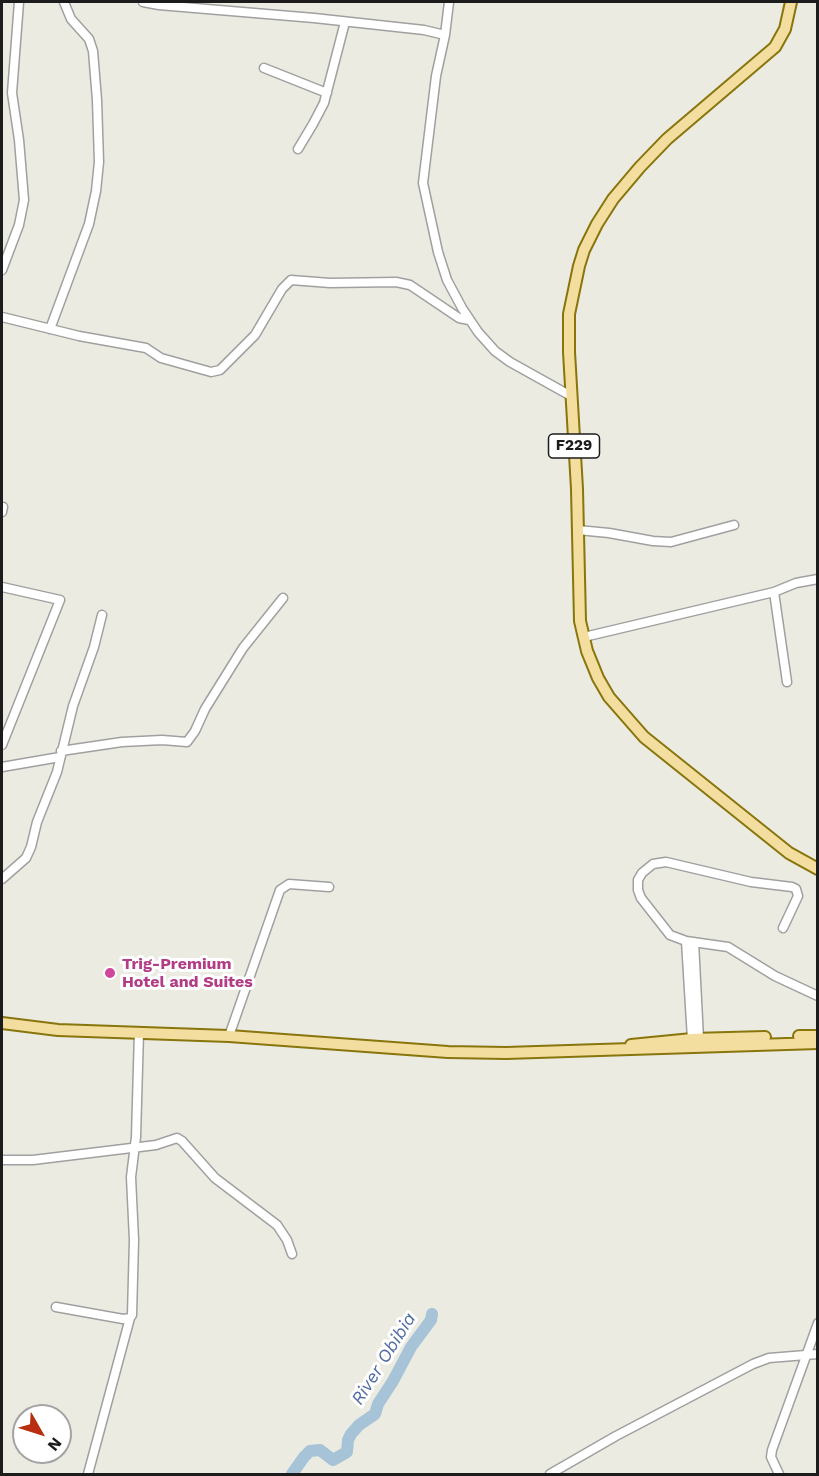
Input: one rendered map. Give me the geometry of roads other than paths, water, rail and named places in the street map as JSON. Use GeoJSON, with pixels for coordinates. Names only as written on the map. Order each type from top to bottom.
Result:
{"type":"FeatureCollection","features":[{"type":"Feature","properties":{"kind":"main road","name":"F229"},"geometry":{"type":"LineString","coordinates":[[791,2],[785,28],[775,47],[667,139],[613,199],[597,224],[582,258],[569,314],[571,396],[579,600],[584,637],[598,678],[609,697],[644,737],[789,853],[818,869]]}},
{"type":"Feature","properties":{"kind":"main road"},"geometry":{"type":"LineString","coordinates":[[2,1023],[58,1030],[229,1036],[448,1052],[608,1051],[818,1043]]}},
{"type":"Feature","properties":{"kind":"main road"},"geometry":{"type":"LineString","coordinates":[[608,1051],[645,1042],[818,1036]]}},
{"type":"Feature","properties":{"kind":"street"},"geometry":{"type":"LineString","coordinates":[[2,270],[19,225],[24,200],[12,93],[19,2]]}},
{"type":"Feature","properties":{"kind":"street"},"geometry":{"type":"LineString","coordinates":[[50,329],[89,224],[99,162],[93,51],[89,39],[72,19],[64,2]]}},
{"type":"Feature","properties":{"kind":"street"},"geometry":{"type":"LineString","coordinates":[[143,2],[424,30],[445,35]]}},
{"type":"Feature","properties":{"kind":"street"},"geometry":{"type":"LineString","coordinates":[[449,2],[436,76],[423,183],[438,252],[447,280],[470,320],[495,351],[510,362],[571,396]]}},
{"type":"Feature","properties":{"kind":"street"},"geometry":{"type":"LineString","coordinates":[[298,149],[319,114],[327,93],[345,22]]}},
{"type":"Feature","properties":{"kind":"street"},"geometry":{"type":"LineString","coordinates":[[264,68],[327,93]]}},
{"type":"Feature","properties":{"kind":"street"},"geometry":{"type":"LineString","coordinates":[[2,317],[126,346],[146,348],[161,358],[211,372],[220,370],[255,335],[282,289],[291,280],[330,283],[377,281],[403,283],[420,291],[459,318],[470,320]]}},
{"type":"Feature","properties":{"kind":"street"},"geometry":{"type":"LineString","coordinates":[[578,530],[671,542],[734,525]]}},
{"type":"Feature","properties":{"kind":"street"},"geometry":{"type":"LineString","coordinates":[[584,637],[774,592],[796,583],[818,579]]}},
{"type":"Feature","properties":{"kind":"street"},"geometry":{"type":"LineString","coordinates":[[2,587],[60,600],[2,745]]}},
{"type":"Feature","properties":{"kind":"street"},"geometry":{"type":"LineString","coordinates":[[774,592],[787,682]]}},
{"type":"Feature","properties":{"kind":"street"},"geometry":{"type":"LineString","coordinates":[[2,767],[122,742],[162,740],[187,742],[243,648],[283,598]]}},
{"type":"Feature","properties":{"kind":"street"},"geometry":{"type":"LineString","coordinates":[[2,879],[26,858],[31,846],[37,822],[57,772],[102,615]]}},
{"type":"Feature","properties":{"kind":"street"},"geometry":{"type":"LineString","coordinates":[[783,928],[798,896],[796,888],[751,882],[666,862],[653,864],[642,873],[638,880],[641,898],[670,935],[690,941],[728,947],[775,976],[818,996]]}},
{"type":"Feature","properties":{"kind":"street"},"geometry":{"type":"LineString","coordinates":[[229,1036],[280,890],[289,884],[329,887]]}},
{"type":"Feature","properties":{"kind":"street"},"geometry":{"type":"LineString","coordinates":[[690,941],[695,1039]]}},
{"type":"Feature","properties":{"kind":"street"},"geometry":{"type":"LineString","coordinates":[[88,1474],[133,1308],[131,1177],[135,1148],[139,1032]]}},
{"type":"Feature","properties":{"kind":"street"},"geometry":{"type":"LineString","coordinates":[[2,1160],[33,1160],[135,1148],[156,1145],[177,1138],[215,1178],[277,1225],[287,1240],[292,1254]]}},
{"type":"Feature","properties":{"kind":"street"},"geometry":{"type":"LineString","coordinates":[[56,1307],[130,1318]]}},
{"type":"Feature","properties":{"kind":"street"},"geometry":{"type":"LineString","coordinates":[[779,1474],[771,1457],[772,1450],[818,1323]]}},
{"type":"Feature","properties":{"kind":"street"},"geometry":{"type":"LineString","coordinates":[[550,1474],[616,1436],[753,1364],[769,1358],[818,1354]]}},
{"type":"Feature","properties":{"kind":"waterway","name":"River Obibia"},"geometry":{"type":"LineString","coordinates":[[292,1474],[310,1451],[320,1450],[333,1460],[347,1452],[351,1434],[375,1414],[378,1404],[411,1347],[431,1320],[432,1314]]}},
{"type":"Feature","properties":{"kind":"place","name":"Trig-Premium Hotel and Suites"},"geometry":{"type":"Point","coordinates":[110,973]}}]}
